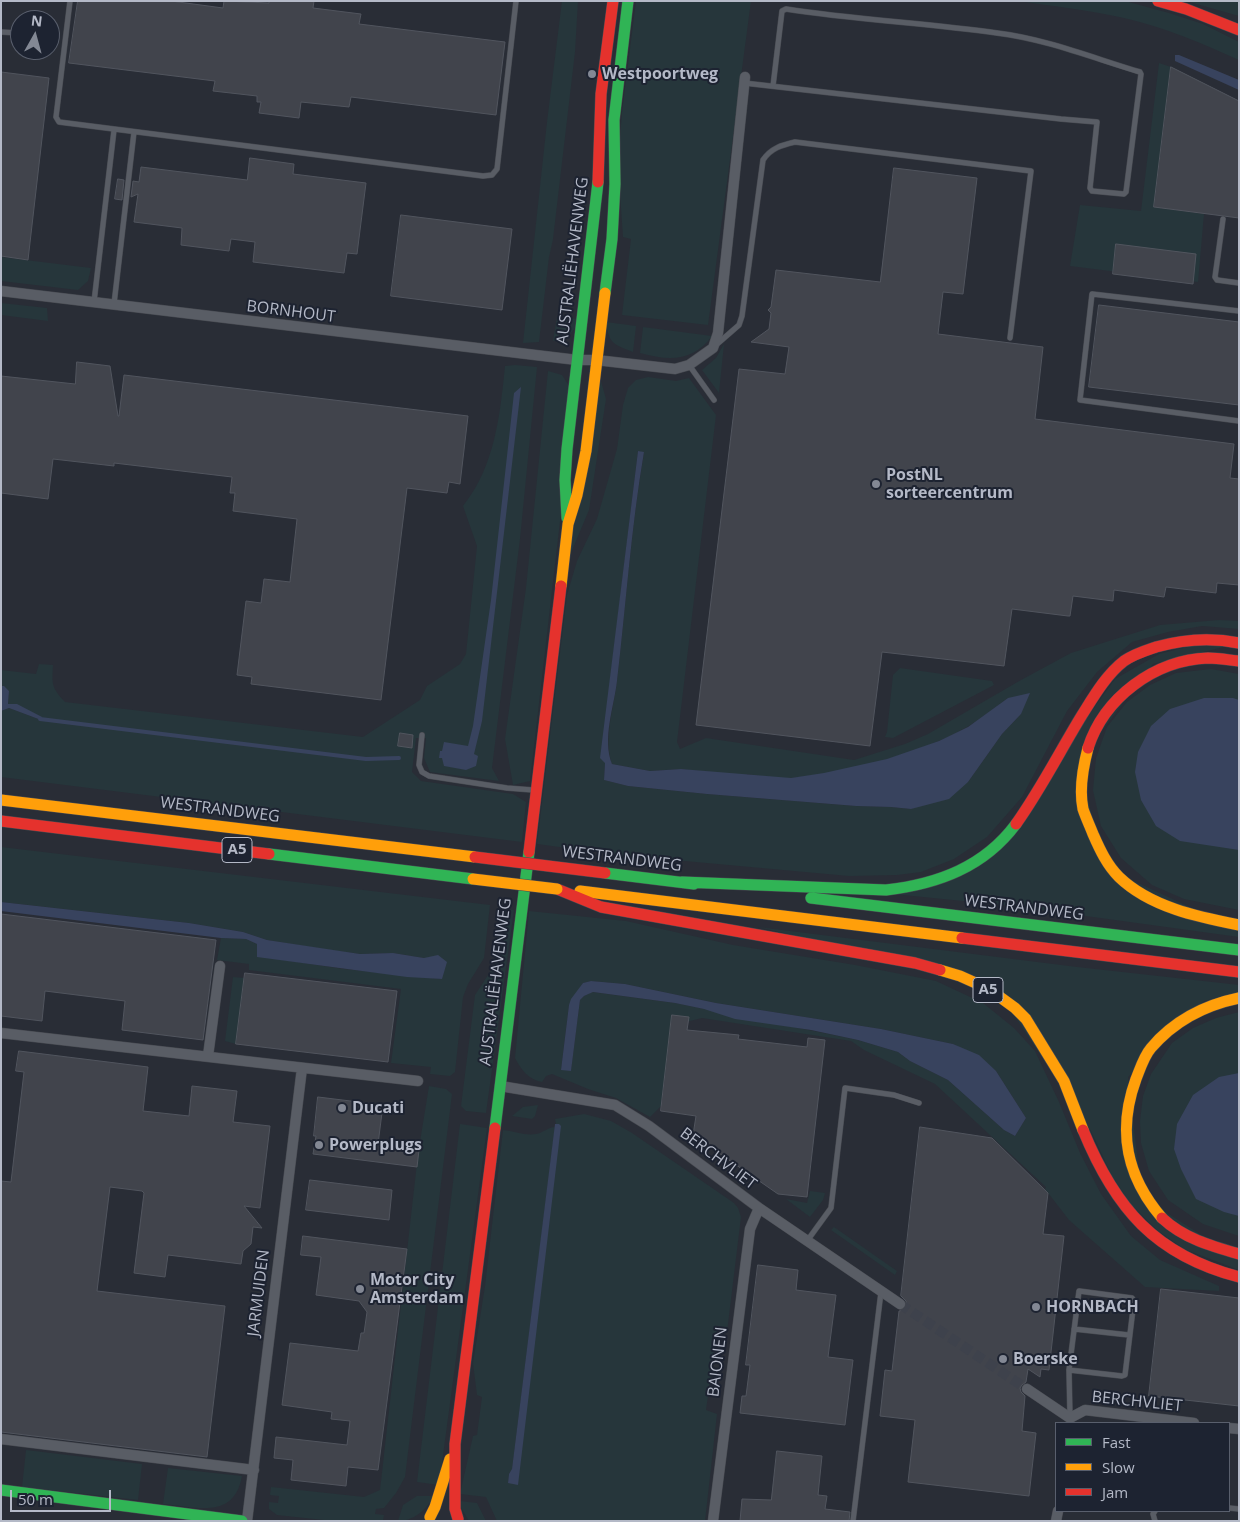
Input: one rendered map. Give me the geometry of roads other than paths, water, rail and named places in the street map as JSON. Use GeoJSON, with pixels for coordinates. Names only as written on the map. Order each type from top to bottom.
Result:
{"type":"FeatureCollection","features":[{"type":"Feature","properties":{"kind":"main road","name":"AUSTRALIËHAVENWEG"},"geometry":{"type":"LineString","coordinates":[[568,524],[565,480],[577,360],[598,192],[601,94],[613,1]]}},
{"type":"Feature","properties":{"kind":"main road","name":"AUSTRALIËHAVENWEG"},"geometry":{"type":"LineString","coordinates":[[459,1520],[455,1509],[455,1444],[482,1240],[568,524],[581,478],[612,239],[615,184],[614,120],[628,1]]}},
{"type":"Feature","properties":{"kind":"main road"},"geometry":{"type":"LineString","coordinates":[[1158,1],[1186,9],[1239,30]]}},
{"type":"Feature","properties":{"kind":"main road","name":"A5"},"geometry":{"type":"LineString","coordinates":[[682,882],[886,890],[910,888],[956,874],[978,861],[1001,842],[1018,822],[1099,687],[1132,656],[1173,641],[1202,638],[1239,643]]}},
{"type":"Feature","properties":{"kind":"main road"},"geometry":{"type":"LineString","coordinates":[[1239,661],[1206,658],[1186,661],[1151,675],[1115,701],[1101,718],[1084,763],[1083,809],[1100,851],[1125,882],[1160,904],[1216,921],[1239,925]]}},
{"type":"Feature","properties":{"kind":"main road","name":"WESTRANDWEG"},"geometry":{"type":"LineString","coordinates":[[1,800],[1239,950]]}},
{"type":"Feature","properties":{"kind":"main road","name":"A5"},"geometry":{"type":"LineString","coordinates":[[1,821],[1239,972]]}},
{"type":"Feature","properties":{"kind":"main road","name":"A5"},"geometry":{"type":"LineString","coordinates":[[557,889],[601,907],[916,963],[949,972],[979,984],[1004,999],[1026,1018],[1066,1087],[1086,1137],[1110,1186],[1127,1210],[1160,1242],[1177,1253],[1200,1265],[1224,1274],[1239,1277]]}},
{"type":"Feature","properties":{"kind":"main road"},"geometry":{"type":"LineString","coordinates":[[1239,998],[1201,1008],[1178,1022],[1150,1049],[1137,1077],[1126,1118],[1128,1155],[1137,1179],[1147,1197],[1160,1214],[1175,1228],[1208,1245],[1239,1254]]}},
{"type":"Feature","properties":{"kind":"main road","name":"AUSTRALIËHAVENWEG"},"geometry":{"type":"LineString","coordinates":[[427,1519],[435,1507],[455,1444]]}},
{"type":"Feature","properties":{"kind":"main road"},"geometry":{"type":"LineString","coordinates":[[1,1490],[242,1521]]}},
{"type":"Feature","properties":{"kind":"main road"},"geometry":{"type":"LineString","coordinates":[[427,1519],[446,1515],[459,1520]]}},
{"type":"Feature","properties":{"kind":"street"},"geometry":{"type":"LineString","coordinates":[[596,360],[675,368],[689,365],[713,348],[719,326],[745,80]]}},
{"type":"Feature","properties":{"kind":"street","name":"BORNHOUT"},"geometry":{"type":"LineString","coordinates":[[1,291],[577,360],[596,360]]}},
{"type":"Feature","properties":{"kind":"street"},"geometry":{"type":"LineString","coordinates":[[208,1056],[220,966]]}},
{"type":"Feature","properties":{"kind":"street"},"geometry":{"type":"LineString","coordinates":[[1,1033],[418,1081]]}},
{"type":"Feature","properties":{"kind":"street","name":"JARMUIDEN"},"geometry":{"type":"LineString","coordinates":[[248,1521],[302,1068]]}},
{"type":"Feature","properties":{"kind":"street","name":"BERCHVLIET"},"geometry":{"type":"LineString","coordinates":[[500,1086],[615,1105],[649,1126],[759,1208],[900,1304]]}},
{"type":"Feature","properties":{"kind":"street","name":"BAIONEN"},"geometry":{"type":"LineString","coordinates":[[713,1521],[750,1229],[759,1208]]}},
{"type":"Feature","properties":{"kind":"street","name":"BERCHVLIET"},"geometry":{"type":"LineString","coordinates":[[1027,1389],[1069,1420],[1085,1410],[1179,1422]]}},
{"type":"Feature","properties":{"kind":"street"},"geometry":{"type":"LineString","coordinates":[[1,1439],[254,1470]]}},
{"type":"Feature","properties":{"kind":"lane"},"geometry":{"type":"LineString","coordinates":[[70,1],[56,117],[59,122],[483,176],[492,175],[498,168],[516,1]]}},
{"type":"Feature","properties":{"kind":"lane"},"geometry":{"type":"LineString","coordinates":[[745,80],[773,86],[1097,122],[1090,188],[1092,191],[1124,194],[1126,192],[1141,74],[1140,72],[1068,50],[998,33],[855,19],[786,9],[782,11],[773,86]]}},
{"type":"Feature","properties":{"kind":"lane"},"geometry":{"type":"LineString","coordinates":[[94,302],[114,130]]}},
{"type":"Feature","properties":{"kind":"lane"},"geometry":{"type":"LineString","coordinates":[[114,305],[134,132]]}},
{"type":"Feature","properties":{"kind":"lane"},"geometry":{"type":"LineString","coordinates":[[713,348],[739,325],[742,316],[763,160],[773,149],[795,142],[1031,171],[1010,338]]}},
{"type":"Feature","properties":{"kind":"lane"},"geometry":{"type":"LineString","coordinates":[[1223,219],[1215,277],[1217,280],[1239,283]]}},
{"type":"Feature","properties":{"kind":"lane"},"geometry":{"type":"LineString","coordinates":[[1239,311],[1092,294],[1080,400],[1239,421]]}},
{"type":"Feature","properties":{"kind":"lane"},"geometry":{"type":"LineString","coordinates":[[689,365],[714,400]]}},
{"type":"Feature","properties":{"kind":"lane"},"geometry":{"type":"LineString","coordinates":[[422,735],[419,765],[422,772],[429,776],[508,788],[536,790]]}},
{"type":"Feature","properties":{"kind":"lane"},"geometry":{"type":"LineString","coordinates":[[807,1241],[830,1208],[845,1088],[894,1095],[919,1103]]}},
{"type":"Feature","properties":{"kind":"lane"},"geometry":{"type":"LineString","coordinates":[[1069,1370],[1125,1375],[1134,1301],[1132,1298],[1079,1291],[1069,1370],[1069,1420]]}},
{"type":"Feature","properties":{"kind":"lane"},"geometry":{"type":"LineString","coordinates":[[853,1521],[880,1292]]}},
{"type":"Feature","properties":{"kind":"lane"},"geometry":{"type":"LineString","coordinates":[[1074,1329],[1129,1335]]}},
{"type":"Feature","properties":{"kind":"water"},"geometry":{"type":"Polygon","coordinates":[[[1175,55],[1239,80],[1239,90],[1175,61],[1175,55]]]}},
{"type":"Feature","properties":{"kind":"water"},"geometry":{"type":"Polygon","coordinates":[[[521,387],[482,721],[474,754],[478,756],[476,766],[466,770],[444,766],[442,758],[439,758],[440,751],[442,751],[444,742],[468,746],[473,726],[491,600],[514,393],[521,387]]]}},
{"type":"Feature","properties":{"kind":"water"},"geometry":{"type":"Polygon","coordinates":[[[638,451],[644,452],[632,538],[617,681],[608,734],[609,754],[612,764],[650,771],[681,769],[791,778],[824,773],[887,759],[939,741],[968,727],[1008,698],[1030,693],[1021,714],[1002,734],[968,782],[949,799],[911,809],[707,794],[628,786],[604,780],[605,763],[600,758],[638,451]]]}},
{"type":"Feature","properties":{"kind":"water"},"geometry":{"type":"Polygon","coordinates":[[[1,686],[4,686],[9,691],[8,704],[17,704],[42,717],[41,720],[9,708],[1,711],[1,686]]]}},
{"type":"Feature","properties":{"kind":"water"},"geometry":{"type":"Polygon","coordinates":[[[1204,698],[1233,698],[1239,700],[1239,850],[1180,841],[1156,826],[1141,800],[1135,772],[1138,752],[1151,726],[1170,709],[1204,698]]]}},
{"type":"Feature","properties":{"kind":"water"},"geometry":{"type":"Polygon","coordinates":[[[1,902],[189,923],[243,932],[267,940],[360,954],[393,953],[424,958],[438,955],[447,962],[442,979],[407,977],[257,957],[257,944],[246,939],[221,938],[1,911],[1,902]]]}},
{"type":"Feature","properties":{"kind":"water"},"geometry":{"type":"Polygon","coordinates":[[[591,981],[625,984],[716,1003],[881,1029],[953,1044],[979,1055],[996,1071],[1026,1118],[1015,1136],[1004,1130],[948,1080],[910,1061],[898,1052],[858,1040],[811,1030],[735,1019],[704,1009],[675,1003],[593,992],[580,1000],[571,1071],[561,1070],[571,999],[583,983],[591,981]]]}},
{"type":"Feature","properties":{"kind":"water"},"geometry":{"type":"Polygon","coordinates":[[[1239,1073],[1239,1216],[1224,1212],[1196,1199],[1181,1169],[1174,1149],[1177,1124],[1193,1095],[1219,1077],[1239,1073]]]}},
{"type":"Feature","properties":{"kind":"water"},"geometry":{"type":"Polygon","coordinates":[[[555,1124],[561,1126],[518,1485],[508,1483],[509,1474],[512,1469],[555,1124]]]}},
{"type":"Feature","properties":{"kind":"waterway"},"geometry":{"type":"LineString","coordinates":[[40,719],[366,759],[399,758]]}},
{"type":"Feature","properties":{"kind":"tunnel"},"geometry":{"type":"LineString","coordinates":[[900,1304],[1027,1389]]}},
{"type":"Feature","properties":{"kind":"place","name":"Westpoortweg"},"geometry":{"type":"Point","coordinates":[592,74]}},
{"type":"Feature","properties":{"kind":"place","name":"PostNL sorteercentrum"},"geometry":{"type":"Point","coordinates":[876,484]}},
{"type":"Feature","properties":{"kind":"place","name":"Ducati"},"geometry":{"type":"Point","coordinates":[342,1108]}},
{"type":"Feature","properties":{"kind":"place","name":"Powerplugs"},"geometry":{"type":"Point","coordinates":[319,1145]}},
{"type":"Feature","properties":{"kind":"place","name":"Motor City Amsterdam"},"geometry":{"type":"Point","coordinates":[360,1289]}},
{"type":"Feature","properties":{"kind":"place","name":"HORNBACH"},"geometry":{"type":"Point","coordinates":[1036,1307]}},
{"type":"Feature","properties":{"kind":"place","name":"Boerske"},"geometry":{"type":"Point","coordinates":[1003,1359]}}]}
